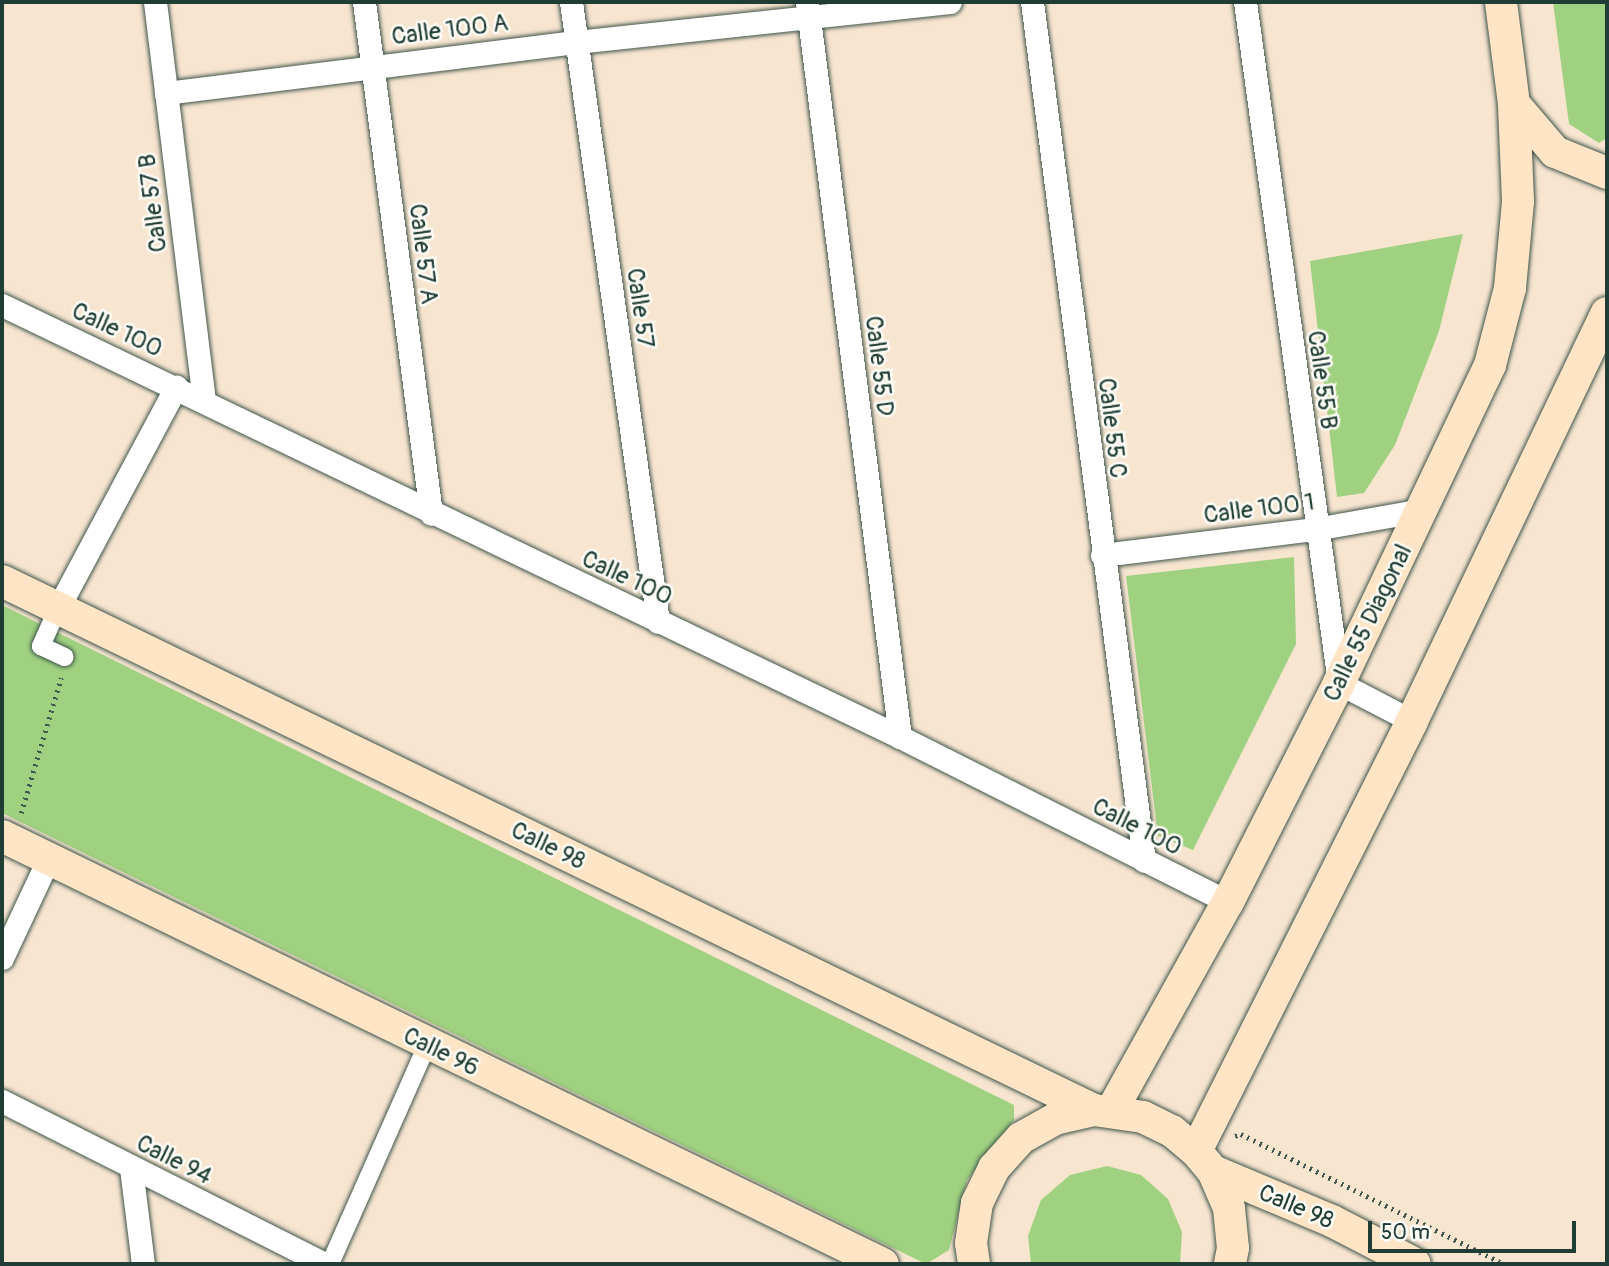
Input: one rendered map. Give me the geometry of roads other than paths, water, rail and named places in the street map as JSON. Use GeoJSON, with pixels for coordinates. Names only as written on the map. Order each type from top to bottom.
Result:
{"type":"FeatureCollection","features":[{"type":"Feature","properties":{"kind":"main road","name":"Calle 55 Diagonal"},"geometry":{"type":"LineString","coordinates":[[1103,1110],[1228,902],[1339,683],[1490,365],[1510,288],[1518,201],[1514,104],[1501,2]]}},
{"type":"Feature","properties":{"kind":"main road"},"geometry":{"type":"LineString","coordinates":[[1514,104],[1555,152],[1607,173]]}},
{"type":"Feature","properties":{"kind":"main road"},"geometry":{"type":"LineString","coordinates":[[1205,1161],[1607,313]]}},
{"type":"Feature","properties":{"kind":"main road","name":"Calle 98"},"geometry":{"type":"LineString","coordinates":[[2,581],[1103,1110]]}},
{"type":"Feature","properties":{"kind":"main road","name":"Calle 96"},"geometry":{"type":"LineString","coordinates":[[7,838],[427,1045],[883,1264]]}},
{"type":"Feature","properties":{"kind":"main road"},"geometry":{"type":"LineString","coordinates":[[974,1264],[971,1243],[976,1203],[994,1168],[1021,1138],[1055,1119],[1103,1110],[1143,1117],[1172,1130],[1205,1161],[1228,1208],[1233,1248],[1230,1264]]}},
{"type":"Feature","properties":{"kind":"main road","name":"Calle 98"},"geometry":{"type":"LineString","coordinates":[[1205,1161],[1415,1264]]}},
{"type":"Feature","properties":{"kind":"street","name":"Calle 57 B"},"geometry":{"type":"LineString","coordinates":[[155,2],[204,399]]}},
{"type":"Feature","properties":{"kind":"street","name":"Calle 57 A"},"geometry":{"type":"LineString","coordinates":[[364,2],[431,514]]}},
{"type":"Feature","properties":{"kind":"street","name":"Calle 57"},"geometry":{"type":"LineString","coordinates":[[571,2],[658,622]]}},
{"type":"Feature","properties":{"kind":"street","name":"Calle 100 A"},"geometry":{"type":"LineString","coordinates":[[166,93],[576,42],[808,9],[950,2]]}},
{"type":"Feature","properties":{"kind":"street","name":"Calle 55 C"},"geometry":{"type":"LineString","coordinates":[[1032,2],[1144,861]]}},
{"type":"Feature","properties":{"kind":"street","name":"Calle 55 B"},"geometry":{"type":"LineString","coordinates":[[1245,2],[1315,529],[1339,683]]}},
{"type":"Feature","properties":{"kind":"street","name":"Calle 55 D"},"geometry":{"type":"LineString","coordinates":[[808,9],[900,737]]}},
{"type":"Feature","properties":{"kind":"street","name":"Calle 100"},"geometry":{"type":"LineString","coordinates":[[2,305],[204,399],[431,514],[900,737],[1228,902]]}},
{"type":"Feature","properties":{"kind":"street"},"geometry":{"type":"LineString","coordinates":[[65,657],[41,646],[58,608],[176,387]]}},
{"type":"Feature","properties":{"kind":"street","name":"Calle 100 1"},"geometry":{"type":"LineString","coordinates":[[1102,555],[1315,529],[1423,510]]}},
{"type":"Feature","properties":{"kind":"street"},"geometry":{"type":"LineString","coordinates":[[1339,683],[1412,721]]}},
{"type":"Feature","properties":{"kind":"street"},"geometry":{"type":"LineString","coordinates":[[2,958],[48,860]]}},
{"type":"Feature","properties":{"kind":"street"},"geometry":{"type":"LineString","coordinates":[[330,1264],[427,1045]]}},
{"type":"Feature","properties":{"kind":"street","name":"Calle 94"},"geometry":{"type":"LineString","coordinates":[[2,1101],[324,1264]]}},
{"type":"Feature","properties":{"kind":"street"},"geometry":{"type":"LineString","coordinates":[[131,1168],[143,1264]]}}]}
